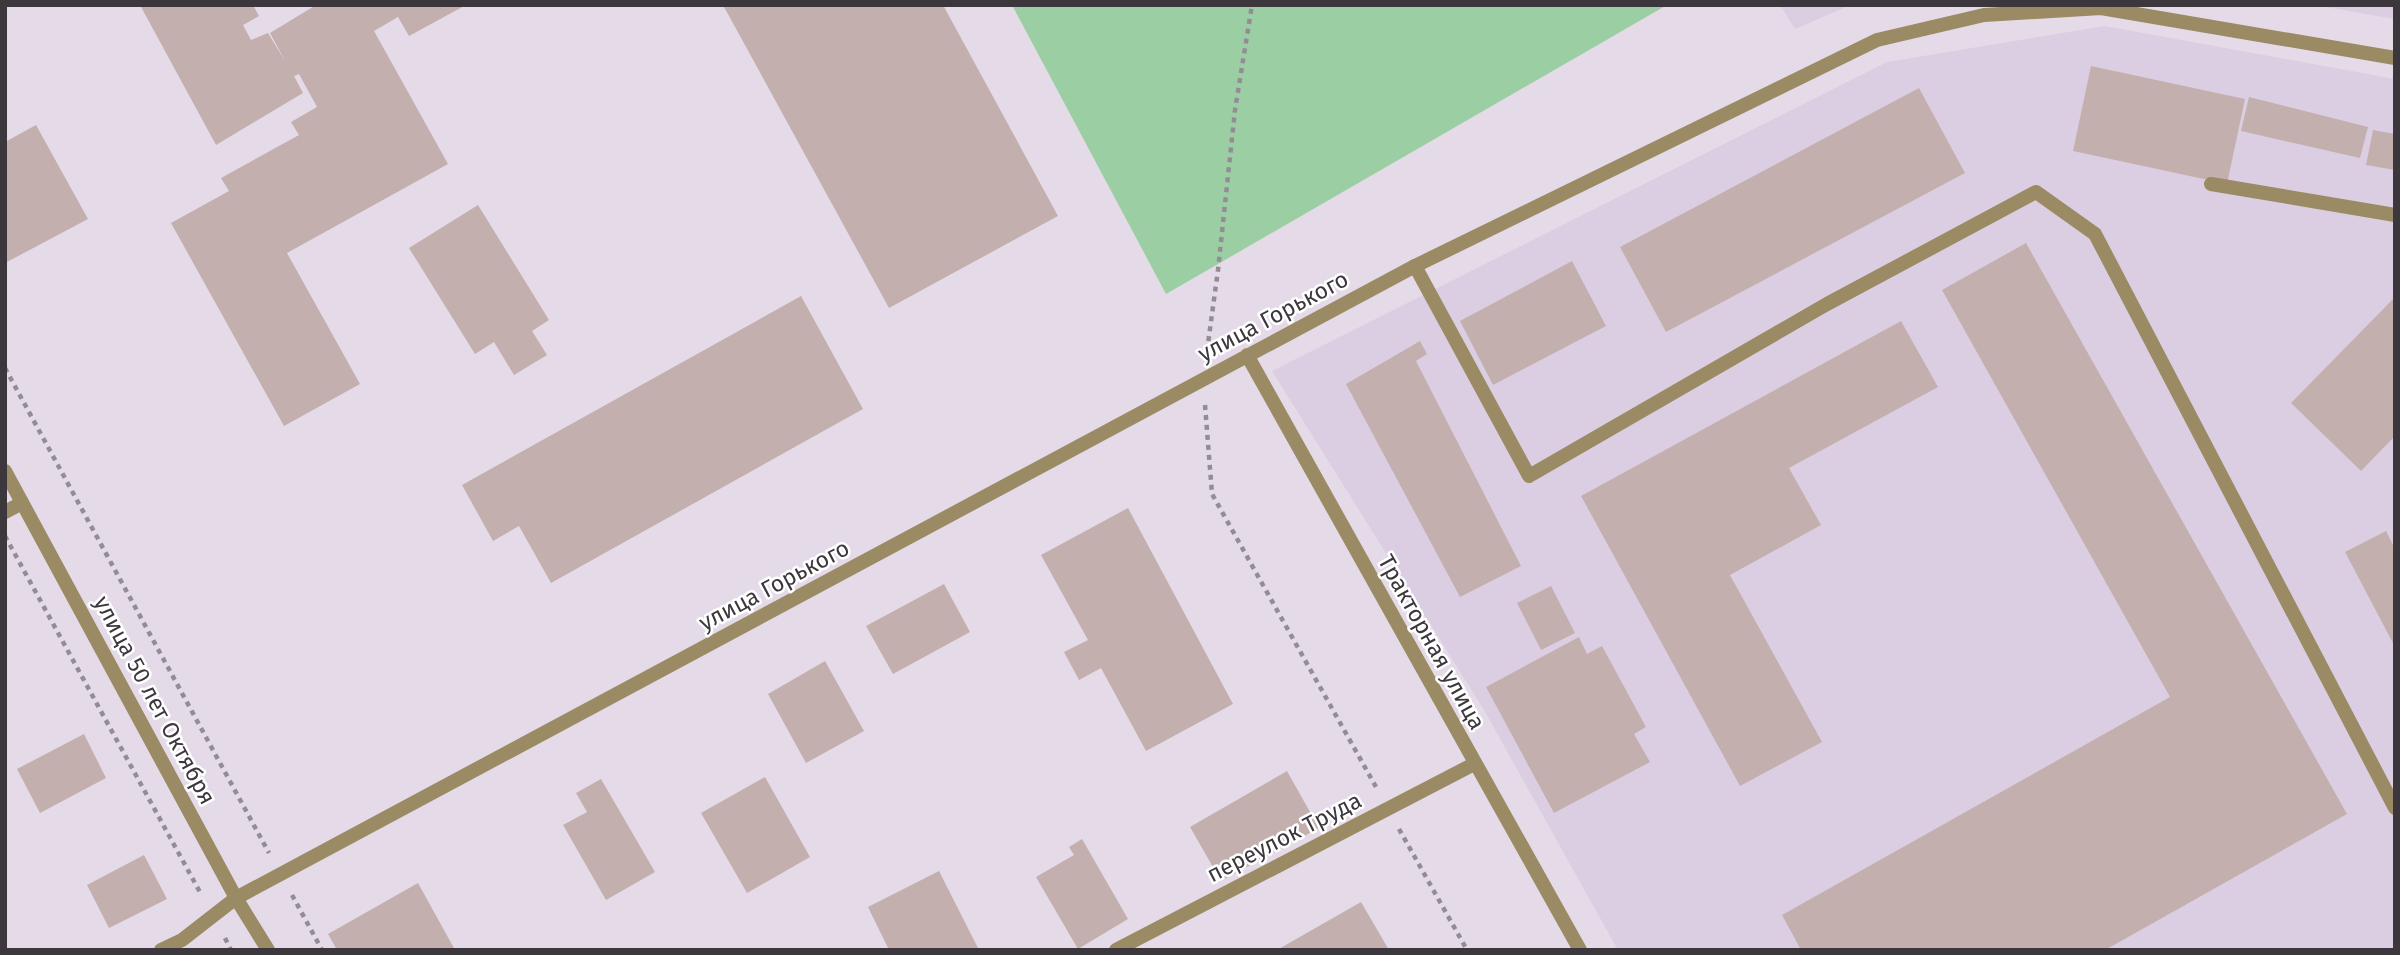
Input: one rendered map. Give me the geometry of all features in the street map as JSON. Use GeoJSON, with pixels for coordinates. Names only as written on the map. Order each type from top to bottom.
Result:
{"type":"FeatureCollection","features":[{"type":"Feature","properties":{"kind":"street","name":"улица Горького"},"geometry":{"type":"LineString","coordinates":[[160,950],[182,940],[236,898],[1415,265],[1877,40],[1984,15],[2101,8],[2395,58]]}},
{"type":"Feature","properties":{"kind":"street"},"geometry":{"type":"LineString","coordinates":[[2211,184],[2395,215]]}},
{"type":"Feature","properties":{"kind":"street"},"geometry":{"type":"LineString","coordinates":[[1415,265],[1529,476],[1827,304],[2036,192],[2095,234],[2395,808]]}},
{"type":"Feature","properties":{"kind":"street","name":"Тракторная улица"},"geometry":{"type":"LineString","coordinates":[[1247,355],[1580,950]]}},
{"type":"Feature","properties":{"kind":"street","name":"улица 50 лет Октября"},"geometry":{"type":"LineString","coordinates":[[5,471],[236,898],[268,950]]}},
{"type":"Feature","properties":{"kind":"street"},"geometry":{"type":"LineString","coordinates":[[5,512],[22,503]]}},
{"type":"Feature","properties":{"kind":"street","name":"переулок Труда"},"geometry":{"type":"LineString","coordinates":[[1116,950],[1474,764]]}},
{"type":"Feature","properties":{"kind":"path"},"geometry":{"type":"LineString","coordinates":[[1251,5],[1235,110],[1219,270],[1203,379],[1212,494],[1467,950]]}},
{"type":"Feature","properties":{"kind":"path"},"geometry":{"type":"LineString","coordinates":[[5,368],[322,950]]}},
{"type":"Feature","properties":{"kind":"path"},"geometry":{"type":"LineString","coordinates":[[5,536],[231,950]]}},
{"type":"Feature","properties":{"kind":"shaded area"},"geometry":{"type":"Polygon","coordinates":[[[1780,5],[1851,5],[1795,29],[1780,5]]]}},
{"type":"Feature","properties":{"kind":"shaded area"},"geometry":{"type":"Polygon","coordinates":[[[2314,5],[2395,5],[2395,19],[2314,5]]]}},
{"type":"Feature","properties":{"kind":"shaded area"},"geometry":{"type":"Polygon","coordinates":[[[2105,26],[2395,79],[2395,950],[1618,950],[1484,710],[1272,371],[1887,62],[2105,26]]]}},
{"type":"Feature","properties":{"kind":"green space"},"geometry":{"type":"Polygon","coordinates":[[[1012,5],[1667,5],[1166,294],[1012,5]]]}},
{"type":"Feature","properties":{"kind":"building"},"geometry":{"type":"Polygon","coordinates":[[[140,5],[253,5],[259,16],[243,25],[251,40],[268,33],[285,61],[270,33],[316,5],[466,5],[409,36],[398,17],[374,31],[448,164],[287,253],[360,384],[284,426],[171,223],[229,191],[221,178],[299,135],[291,122],[317,107],[299,74],[294,76],[303,93],[216,145],[140,5]]]}},
{"type":"Feature","properties":{"kind":"building"},"geometry":{"type":"Polygon","coordinates":[[[723,5],[943,5],[1058,216],[889,308],[723,5]]]}},
{"type":"Feature","properties":{"kind":"building"},"geometry":{"type":"Polygon","coordinates":[[[2091,66],[2245,99],[2227,184],[2073,151],[2091,66]]]}},
{"type":"Feature","properties":{"kind":"building"},"geometry":{"type":"Polygon","coordinates":[[[1919,88],[1965,173],[1666,332],[1620,247],[1919,88]]]}},
{"type":"Feature","properties":{"kind":"building"},"geometry":{"type":"Polygon","coordinates":[[[2249,97],[2368,127],[2360,158],[2241,131],[2249,97]]]}},
{"type":"Feature","properties":{"kind":"building"},"geometry":{"type":"Polygon","coordinates":[[[36,125],[88,219],[5,263],[5,142],[36,125]]]}},
{"type":"Feature","properties":{"kind":"building"},"geometry":{"type":"Polygon","coordinates":[[[2373,130],[2395,134],[2395,170],[2366,165],[2373,130]]]}},
{"type":"Feature","properties":{"kind":"building"},"geometry":{"type":"Polygon","coordinates":[[[478,205],[549,320],[532,331],[547,355],[514,375],[494,342],[475,354],[409,248],[478,205]]]}},
{"type":"Feature","properties":{"kind":"building"},"geometry":{"type":"Polygon","coordinates":[[[2026,243],[2347,814],[2105,950],[1801,950],[1782,915],[2170,697],[1942,290],[2026,243]]]}},
{"type":"Feature","properties":{"kind":"building"},"geometry":{"type":"Polygon","coordinates":[[[1572,261],[1606,326],[1493,385],[1460,321],[1572,261]]]}},
{"type":"Feature","properties":{"kind":"building"},"geometry":{"type":"Polygon","coordinates":[[[801,296],[863,409],[551,583],[519,526],[493,541],[462,485],[801,296]]]}},
{"type":"Feature","properties":{"kind":"building"},"geometry":{"type":"Polygon","coordinates":[[[2395,297],[2395,436],[2361,471],[2291,403],[2395,297]]]}},
{"type":"Feature","properties":{"kind":"building"},"geometry":{"type":"Polygon","coordinates":[[[1901,321],[1938,387],[1789,468],[1821,525],[1730,575],[1822,742],[1740,786],[1581,496],[1901,321]]]}},
{"type":"Feature","properties":{"kind":"building"},"geometry":{"type":"Polygon","coordinates":[[[1420,341],[1427,354],[1416,361],[1521,566],[1460,597],[1346,384],[1420,341]]]}},
{"type":"Feature","properties":{"kind":"building"},"geometry":{"type":"Polygon","coordinates":[[[1128,508],[1233,704],[1146,751],[1101,668],[1079,680],[1064,652],[1088,640],[1041,555],[1128,508]]]}},
{"type":"Feature","properties":{"kind":"building"},"geometry":{"type":"Polygon","coordinates":[[[2386,531],[2395,549],[2395,647],[2345,552],[2386,531]]]}},
{"type":"Feature","properties":{"kind":"building"},"geometry":{"type":"Polygon","coordinates":[[[944,584],[970,632],[893,674],[866,626],[944,584]]]}},
{"type":"Feature","properties":{"kind":"building"},"geometry":{"type":"Polygon","coordinates":[[[1551,586],[1575,633],[1541,650],[1517,603],[1551,586]]]}},
{"type":"Feature","properties":{"kind":"building"},"geometry":{"type":"Polygon","coordinates":[[[1579,637],[1587,654],[1602,646],[1646,727],[1634,734],[1650,762],[1554,813],[1486,687],[1579,637]]]}},
{"type":"Feature","properties":{"kind":"building"},"geometry":{"type":"Polygon","coordinates":[[[825,661],[864,731],[806,763],[768,694],[825,661]]]}},
{"type":"Feature","properties":{"kind":"building"},"geometry":{"type":"Polygon","coordinates":[[[84,734],[106,778],[40,813],[17,769],[84,734]]]}},
{"type":"Feature","properties":{"kind":"building"},"geometry":{"type":"Polygon","coordinates":[[[1287,771],[1319,828],[1221,881],[1190,827],[1287,771]]]}},
{"type":"Feature","properties":{"kind":"building"},"geometry":{"type":"Polygon","coordinates":[[[765,777],[810,857],[747,893],[701,813],[765,777]]]}},
{"type":"Feature","properties":{"kind":"building"},"geometry":{"type":"Polygon","coordinates":[[[601,779],[655,872],[606,900],[563,825],[587,812],[576,793],[601,779]]]}},
{"type":"Feature","properties":{"kind":"building"},"geometry":{"type":"Polygon","coordinates":[[[1082,839],[1128,919],[1078,949],[1036,877],[1074,855],[1069,847],[1082,839]]]}},
{"type":"Feature","properties":{"kind":"building"},"geometry":{"type":"Polygon","coordinates":[[[144,855],[167,899],[109,928],[87,885],[144,855]]]}},
{"type":"Feature","properties":{"kind":"building"},"geometry":{"type":"Polygon","coordinates":[[[939,871],[979,950],[889,950],[868,907],[939,871]]]}},
{"type":"Feature","properties":{"kind":"building"},"geometry":{"type":"Polygon","coordinates":[[[418,883],[455,950],[337,950],[328,934],[418,883]]]}},
{"type":"Feature","properties":{"kind":"building"},"geometry":{"type":"Polygon","coordinates":[[[1361,902],[1389,950],[1277,950],[1361,902]]]}}]}
